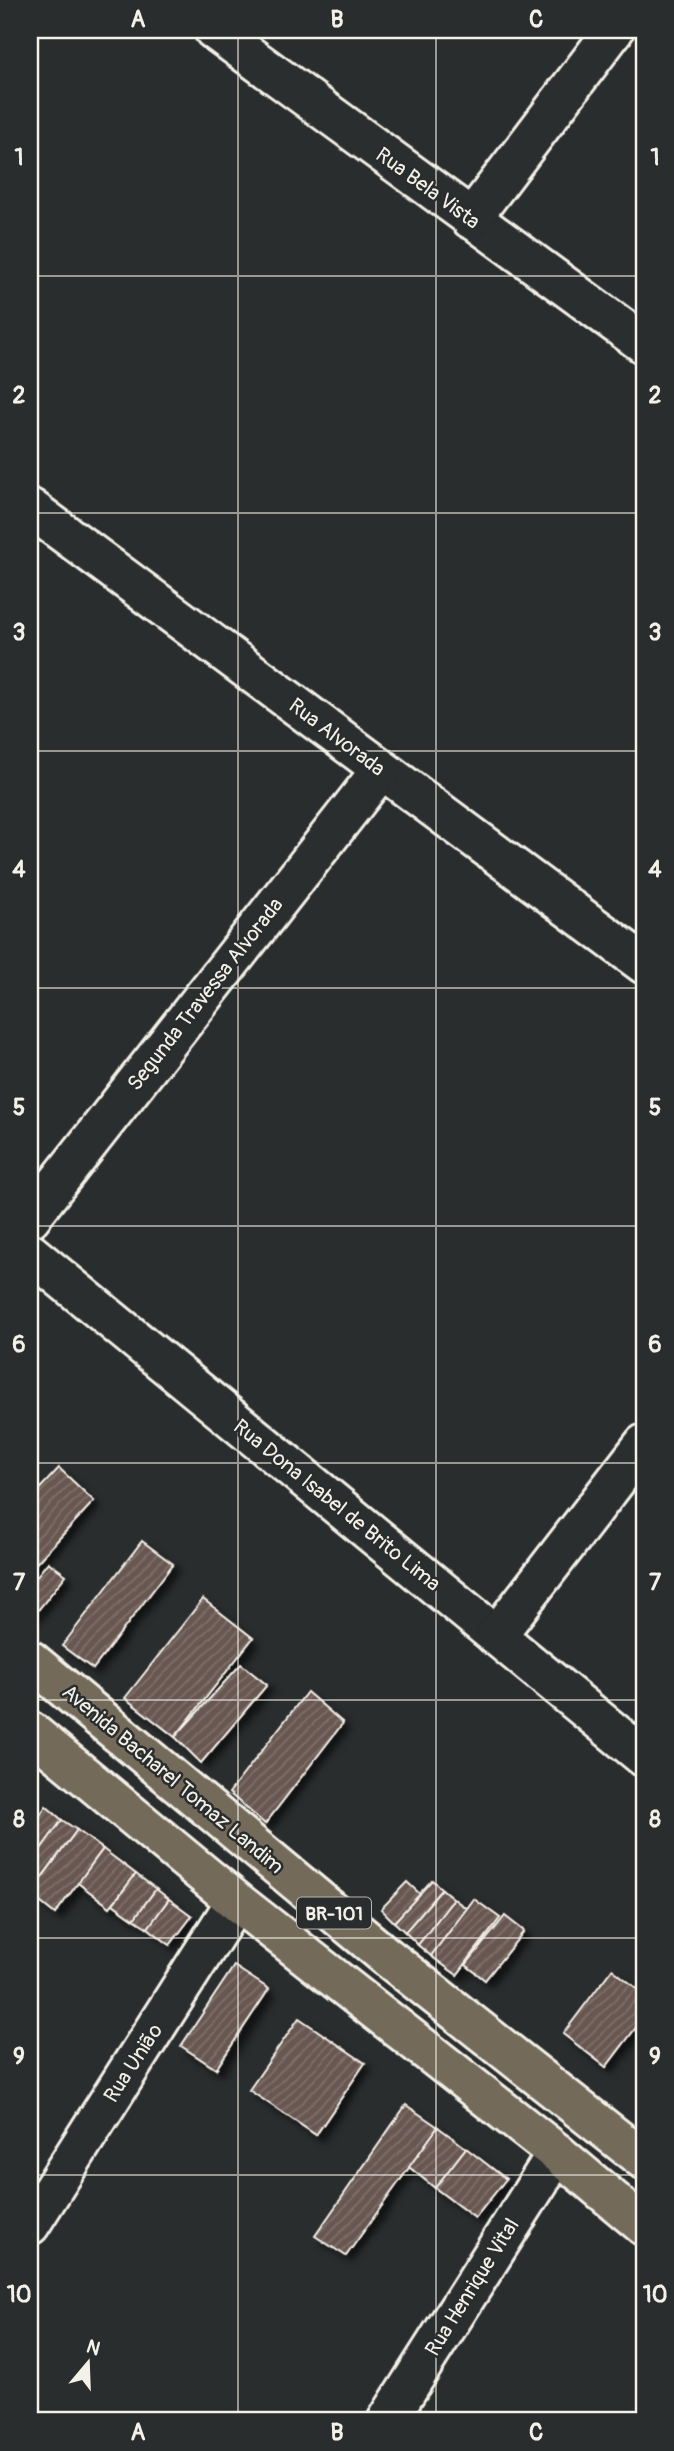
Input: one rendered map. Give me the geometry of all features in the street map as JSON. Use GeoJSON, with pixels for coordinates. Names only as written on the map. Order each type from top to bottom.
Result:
{"type":"FeatureCollection","features":[{"type":"Feature","properties":{"kind":"highway","name":"Avenida Bacharel Tomaz Landim"},"geometry":{"type":"LineString","coordinates":[[30,1660],[387,1957],[644,2160]]}},
{"type":"Feature","properties":{"kind":"highway","name":"BR-101"},"geometry":{"type":"LineString","coordinates":[[30,1731],[236,1901],[557,2153],[630,2215]]}},
{"type":"Feature","properties":{"kind":"highway"},"geometry":{"type":"LineString","coordinates":[[609,2132],[644,2154]]}},
{"type":"Feature","properties":{"kind":"highway"},"geometry":{"type":"LineString","coordinates":[[630,2215],[644,2237]]}},
{"type":"Feature","properties":{"kind":"street","name":"Rua Bela Vista"},"geometry":{"type":"LineString","coordinates":[[214,30],[644,344]]}},
{"type":"Feature","properties":{"kind":"street"},"geometry":{"type":"LineString","coordinates":[[471,219],[614,30]]}},
{"type":"Feature","properties":{"kind":"street","name":"Rua Alvorada"},"geometry":{"type":"LineString","coordinates":[[30,508],[644,964]]}},
{"type":"Feature","properties":{"kind":"street","name":"Segunda Travessa Alvorada"},"geometry":{"type":"LineString","coordinates":[[30,1217],[381,770]]}},
{"type":"Feature","properties":{"kind":"street","name":"Rua Dona Isabel de Brito Lima"},"geometry":{"type":"LineString","coordinates":[[30,1253],[644,1757]]}},
{"type":"Feature","properties":{"kind":"street"},"geometry":{"type":"LineString","coordinates":[[496,1636],[644,1444]]}},
{"type":"Feature","properties":{"kind":"street","name":"Rua União"},"geometry":{"type":"LineString","coordinates":[[30,2225],[236,1901]]}},
{"type":"Feature","properties":{"kind":"street","name":"Rua Henrique Vital"},"geometry":{"type":"LineString","coordinates":[[387,2421],[557,2153]]}},
{"type":"Feature","properties":{"kind":"building"},"geometry":{"type":"Polygon","coordinates":[[[59,1468],[94,1501],[30,1570],[30,1499],[59,1468]]]}},
{"type":"Feature","properties":{"kind":"building"},"geometry":{"type":"Polygon","coordinates":[[[142,1541],[173,1564],[93,1669],[62,1646],[142,1541]]]}},
{"type":"Feature","properties":{"kind":"building"},"geometry":{"type":"Polygon","coordinates":[[[48,1562],[66,1575],[31,1619],[30,1585],[48,1562]]]}},
{"type":"Feature","properties":{"kind":"building"},"geometry":{"type":"Polygon","coordinates":[[[203,1599],[253,1638],[175,1737],[125,1698],[203,1599]]]}},
{"type":"Feature","properties":{"kind":"building"},"geometry":{"type":"Polygon","coordinates":[[[241,1664],[267,1685],[201,1763],[175,1737],[241,1664]]]}},
{"type":"Feature","properties":{"kind":"building"},"geometry":{"type":"Polygon","coordinates":[[[307,1692],[343,1723],[265,1824],[229,1793],[307,1692]]]}},
{"type":"Feature","properties":{"kind":"building"},"geometry":{"type":"Polygon","coordinates":[[[46,1806],[62,1820],[30,1864],[30,1830],[46,1806]]]}},
{"type":"Feature","properties":{"kind":"building"},"geometry":{"type":"Polygon","coordinates":[[[62,1820],[77,1830],[39,1881],[30,1874],[30,1864],[62,1820]]]}},
{"type":"Feature","properties":{"kind":"building"},"geometry":{"type":"Polygon","coordinates":[[[77,1830],[103,1849],[55,1914],[30,1894],[77,1830]]]}},
{"type":"Feature","properties":{"kind":"building"},"geometry":{"type":"Polygon","coordinates":[[[103,1849],[136,1874],[110,1907],[78,1883],[103,1849]]]}},
{"type":"Feature","properties":{"kind":"building"},"geometry":{"type":"Polygon","coordinates":[[[136,1874],[156,1889],[134,1919],[113,1904],[136,1874]]]}},
{"type":"Feature","properties":{"kind":"building"},"geometry":{"type":"Polygon","coordinates":[[[432,1880],[442,1889],[405,1932],[394,1922],[432,1880]]]}},
{"type":"Feature","properties":{"kind":"building"},"geometry":{"type":"Polygon","coordinates":[[[407,1882],[420,1894],[394,1922],[381,1909],[407,1882]]]}},
{"type":"Feature","properties":{"kind":"building"},"geometry":{"type":"Polygon","coordinates":[[[156,1889],[169,1899],[148,1928],[134,1919],[156,1889]]]}},
{"type":"Feature","properties":{"kind":"building"},"geometry":{"type":"Polygon","coordinates":[[[442,1889],[454,1899],[418,1945],[405,1932],[442,1889]]]}},
{"type":"Feature","properties":{"kind":"building"},"geometry":{"type":"Polygon","coordinates":[[[169,1899],[192,1916],[170,1945],[148,1928],[169,1899]]]}},
{"type":"Feature","properties":{"kind":"building"},"geometry":{"type":"Polygon","coordinates":[[[454,1899],[467,1909],[431,1956],[418,1945],[454,1899]]]}},
{"type":"Feature","properties":{"kind":"building"},"geometry":{"type":"Polygon","coordinates":[[[474,1899],[500,1918],[457,1975],[431,1956],[474,1899]]]}},
{"type":"Feature","properties":{"kind":"building"},"geometry":{"type":"Polygon","coordinates":[[[505,1916],[524,1931],[485,1980],[466,1965],[505,1916]]]}},
{"type":"Feature","properties":{"kind":"building"},"geometry":{"type":"Polygon","coordinates":[[[234,1966],[269,1989],[216,2069],[181,2046],[234,1966]]]}},
{"type":"Feature","properties":{"kind":"building"},"geometry":{"type":"Polygon","coordinates":[[[612,1969],[644,1994],[644,2017],[606,2067],[563,2034],[612,1969]]]}},
{"type":"Feature","properties":{"kind":"building"},"geometry":{"type":"Polygon","coordinates":[[[299,2018],[365,2063],[316,2135],[249,2090],[299,2018]]]}},
{"type":"Feature","properties":{"kind":"building"},"geometry":{"type":"Polygon","coordinates":[[[406,2105],[438,2127],[346,2256],[315,2236],[406,2105]]]}},
{"type":"Feature","properties":{"kind":"building"},"geometry":{"type":"Polygon","coordinates":[[[438,2127],[466,2148],[435,2188],[409,2167],[438,2127]]]}},
{"type":"Feature","properties":{"kind":"building"},"geometry":{"type":"Polygon","coordinates":[[[466,2148],[506,2179],[475,2218],[435,2188],[466,2148]]]}}]}
